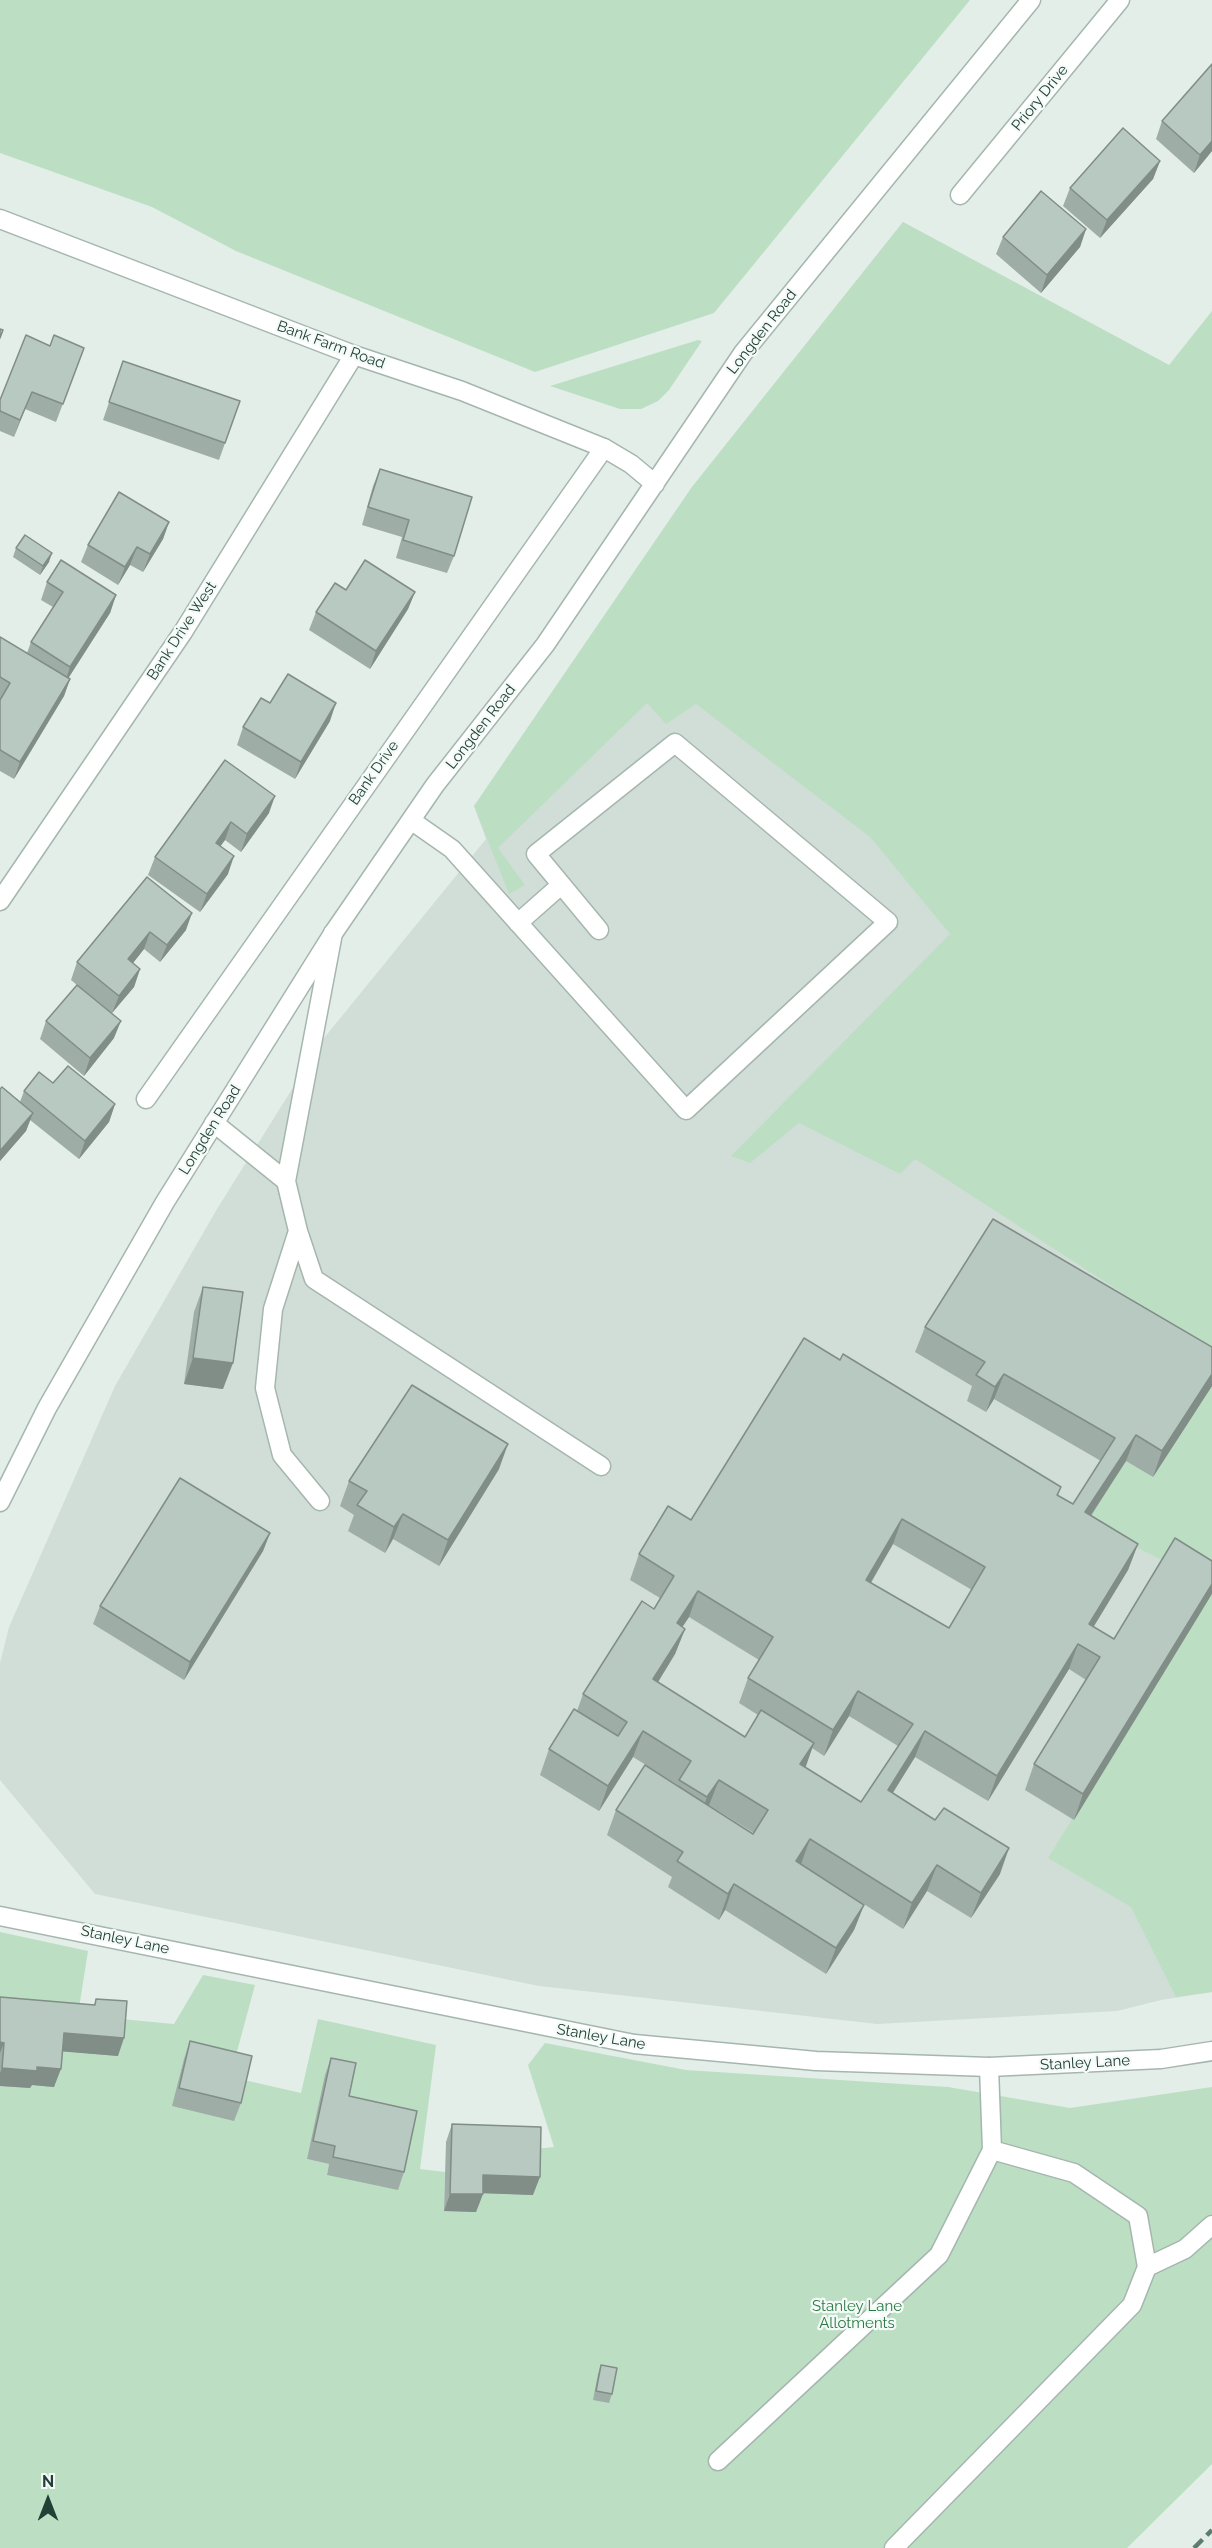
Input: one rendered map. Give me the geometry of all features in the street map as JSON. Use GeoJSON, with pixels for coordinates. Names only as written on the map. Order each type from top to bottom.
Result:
{"type":"FeatureCollection","features":[{"type":"Feature","properties":{"kind":"street","name":"Longden Road"},"geometry":{"type":"LineString","coordinates":[[0,1502],[47,1408],[214,1123],[334,932],[435,785],[545,645],[743,353],[1031,0]]}},
{"type":"Feature","properties":{"kind":"street","name":"Priory Drive"},"geometry":{"type":"LineString","coordinates":[[960,195],[1120,0]]}},
{"type":"Feature","properties":{"kind":"street","name":"Bank Farm Road"},"geometry":{"type":"LineString","coordinates":[[0,219],[354,355],[462,391],[604,448],[631,464],[655,484]]}},
{"type":"Feature","properties":{"kind":"street","name":"Bank Drive West"},"geometry":{"type":"LineString","coordinates":[[0,901],[183,632],[354,355]]}},
{"type":"Feature","properties":{"kind":"street","name":"Bank Drive"},"geometry":{"type":"LineString","coordinates":[[146,1099],[604,448]]}},
{"type":"Feature","properties":{"kind":"street"},"geometry":{"type":"LineString","coordinates":[[412,820],[452,849],[686,1110],[888,922],[675,743],[536,854],[599,930]]}},
{"type":"Feature","properties":{"kind":"street"},"geometry":{"type":"LineString","coordinates":[[518,922],[561,885]]}},
{"type":"Feature","properties":{"kind":"street"},"geometry":{"type":"LineString","coordinates":[[334,932],[286,1181],[298,1231],[314,1279],[601,1466]]}},
{"type":"Feature","properties":{"kind":"street"},"geometry":{"type":"LineString","coordinates":[[214,1123],[286,1181]]}},
{"type":"Feature","properties":{"kind":"street"},"geometry":{"type":"LineString","coordinates":[[298,1231],[273,1309],[266,1388],[282,1455],[320,1501]]}},
{"type":"Feature","properties":{"kind":"street","name":"Stanley Lane"},"geometry":{"type":"LineString","coordinates":[[0,1916],[634,2044],[816,2061],[989,2067],[1161,2059],[1212,2051]]}},
{"type":"Feature","properties":{"kind":"street"},"geometry":{"type":"LineString","coordinates":[[718,2461],[939,2255],[992,2150],[989,2067]]}},
{"type":"Feature","properties":{"kind":"street"},"geometry":{"type":"LineString","coordinates":[[894,2548],[1132,2305],[1147,2267],[1138,2216],[1074,2174],[992,2150]]}},
{"type":"Feature","properties":{"kind":"street"},"geometry":{"type":"LineString","coordinates":[[1147,2267],[1185,2249],[1212,2225]]}},
{"type":"Feature","properties":{"kind":"shaded area"},"geometry":{"type":"Polygon","coordinates":[[[903,222],[1169,365],[1212,1992],[1161,2000],[1117,2011],[877,2024],[539,1986],[95,1894],[0,1780],[0,1663],[9,1627],[115,1386],[217,1209],[324,1038],[486,839],[474,806],[692,487],[903,222]]]}},
{"type":"Feature","properties":{"kind":"green space"},"geometry":{"type":"Polygon","coordinates":[[[0,0],[970,0],[714,313],[535,372],[236,251],[152,207],[0,153],[0,0]]]}},
{"type":"Feature","properties":{"kind":"green space"},"geometry":{"type":"Polygon","coordinates":[[[903,222],[1169,365],[1212,311],[1212,1351],[915,1159],[900,1174],[799,1123],[750,1163],[731,1156],[950,934],[870,837],[696,704],[666,724],[647,703],[498,848],[525,885],[509,894],[474,806],[692,487],[903,222]]]}},
{"type":"Feature","properties":{"kind":"green space"},"geometry":{"type":"Polygon","coordinates":[[[698,340],[702,341],[669,390],[658,401],[641,409],[620,409],[550,386],[698,340]]]}},
{"type":"Feature","properties":{"kind":"green space"},"geometry":{"type":"Polygon","coordinates":[[[1212,1386],[1212,1585],[1086,1522],[1126,1461],[1153,1477],[1212,1386]]]}},
{"type":"Feature","properties":{"kind":"green space"},"geometry":{"type":"Polygon","coordinates":[[[1212,1594],[1212,1992],[1176,1997],[1131,1907],[1048,1858],[1212,1594]]]}},
{"type":"Feature","properties":{"kind":"green space"},"geometry":{"type":"Polygon","coordinates":[[[0,1932],[88,1951],[77,2021],[0,2015],[0,1932]]]}},
{"type":"Feature","properties":{"kind":"green space","name":"Stanley Lane Allotments"},"geometry":{"type":"Polygon","coordinates":[[[203,1975],[255,1985],[232,2070],[244,2080],[301,2093],[318,2019],[436,2045],[420,2169],[445,2172],[444,2211],[476,2212],[477,2193],[535,2149],[554,2147],[528,2065],[545,2043],[686,2070],[948,2087],[1070,2108],[1212,2087],[1212,2464],[1127,2548],[0,2548],[0,2086],[30,2088],[57,2051],[121,2019],[174,2024],[203,1975]],[[410,2129],[307,2159],[329,2164],[327,2174],[410,2129]]]}},
{"type":"Feature","properties":{"kind":"building"},"geometry":{"type":"Polygon","coordinates":[[[1212,64],[1212,141],[1200,155],[1162,121],[1212,64]]]}},
{"type":"Feature","properties":{"kind":"building"},"geometry":{"type":"Polygon","coordinates":[[[1123,128],[1160,161],[1107,220],[1070,188],[1123,128]]]}},
{"type":"Feature","properties":{"kind":"building"},"geometry":{"type":"Polygon","coordinates":[[[1041,191],[1086,229],[1047,275],[1003,237],[1041,191]]]}},
{"type":"Feature","properties":{"kind":"building"},"geometry":{"type":"Polygon","coordinates":[[[26,335],[50,346],[54,335],[84,348],[63,404],[32,392],[20,420],[0,411],[0,400],[26,335]]]}},
{"type":"Feature","properties":{"kind":"building"},"geometry":{"type":"Polygon","coordinates":[[[123,361],[240,401],[225,443],[109,402],[123,361]]]}},
{"type":"Feature","properties":{"kind":"building"},"geometry":{"type":"Polygon","coordinates":[[[380,469],[472,497],[454,556],[403,540],[409,520],[368,507],[380,469]]]}},
{"type":"Feature","properties":{"kind":"building"},"geometry":{"type":"Polygon","coordinates":[[[119,492],[169,522],[150,554],[137,547],[125,567],[88,545],[119,492]]]}},
{"type":"Feature","properties":{"kind":"building"},"geometry":{"type":"Polygon","coordinates":[[[25,535],[52,553],[43,566],[16,548],[25,535]]]}},
{"type":"Feature","properties":{"kind":"building"},"geometry":{"type":"Polygon","coordinates":[[[61,560],[116,595],[70,667],[31,642],[63,592],[47,582],[61,560]]]}},
{"type":"Feature","properties":{"kind":"building"},"geometry":{"type":"Polygon","coordinates":[[[365,560],[415,592],[376,651],[316,612],[335,583],[346,590],[365,560]]]}},
{"type":"Feature","properties":{"kind":"building"},"geometry":{"type":"Polygon","coordinates":[[[0,637],[70,679],[20,762],[0,750],[0,700],[10,683],[0,677],[0,637]]]}},
{"type":"Feature","properties":{"kind":"building"},"geometry":{"type":"Polygon","coordinates":[[[288,674],[336,703],[301,762],[243,727],[261,698],[270,703],[288,674]]]}},
{"type":"Feature","properties":{"kind":"building"},"geometry":{"type":"Polygon","coordinates":[[[225,760],[275,796],[247,834],[231,822],[216,843],[234,856],[207,894],[155,857],[225,760]]]}},
{"type":"Feature","properties":{"kind":"building"},"geometry":{"type":"Polygon","coordinates":[[[147,877],[192,913],[167,945],[150,932],[128,959],[140,969],[119,996],[77,962],[147,877]]]}},
{"type":"Feature","properties":{"kind":"building"},"geometry":{"type":"Polygon","coordinates":[[[77,985],[121,1021],[90,1058],[46,1021],[77,985]]]}},
{"type":"Feature","properties":{"kind":"building"},"geometry":{"type":"Polygon","coordinates":[[[68,1066],[115,1104],[85,1141],[24,1091],[39,1072],[53,1083],[68,1066]]]}},
{"type":"Feature","properties":{"kind":"building"},"geometry":{"type":"Polygon","coordinates":[[[2,1087],[33,1113],[0,1151],[0,1089],[2,1087]]]}},
{"type":"Feature","properties":{"kind":"building"},"geometry":{"type":"Polygon","coordinates":[[[993,1219],[1212,1347],[1212,1374],[1162,1451],[1136,1435],[1085,1512],[1138,1544],[1089,1624],[1114,1639],[1175,1538],[1212,1561],[1212,1584],[1083,1794],[1034,1764],[1100,1657],[1078,1644],[997,1776],[925,1731],[888,1790],[935,1820],[944,1808],[1009,1848],[981,1893],[937,1865],[912,1903],[810,1839],[796,1861],[864,1905],[836,1948],[734,1884],[728,1894],[677,1861],[683,1852],[616,1810],[645,1765],[753,1834],[768,1810],[719,1780],[707,1797],[679,1780],[691,1761],[643,1731],[608,1786],[549,1749],[574,1709],[618,1736],[627,1722],[583,1694],[642,1601],[654,1609],[674,1576],[639,1554],[668,1506],[691,1520],[804,1338],[840,1360],[843,1354],[1061,1487],[1057,1495],[1073,1504],[1115,1438],[1004,1374],[995,1387],[976,1375],[985,1362],[925,1327],[993,1219]],[[902,1519],[866,1580],[949,1628],[985,1567],[902,1519]],[[698,1591],[677,1623],[685,1629],[653,1679],[745,1737],[761,1710],[814,1743],[800,1764],[861,1802],[913,1724],[858,1691],[833,1730],[748,1678],[773,1637],[698,1591]]]}},
{"type":"Feature","properties":{"kind":"building"},"geometry":{"type":"Polygon","coordinates":[[[203,1287],[243,1292],[233,1363],[193,1358],[203,1287]]]}},
{"type":"Feature","properties":{"kind":"building"},"geometry":{"type":"Polygon","coordinates":[[[412,1385],[508,1444],[448,1540],[403,1514],[394,1527],[357,1505],[367,1491],[349,1481],[412,1385]]]}},
{"type":"Feature","properties":{"kind":"building"},"geometry":{"type":"Polygon","coordinates":[[[180,1478],[270,1533],[190,1662],[100,1606],[180,1478]]]}},
{"type":"Feature","properties":{"kind":"building"},"geometry":{"type":"Polygon","coordinates":[[[0,1997],[95,2005],[96,1999],[127,2001],[124,2038],[64,2033],[61,2069],[37,2067],[37,2071],[2,2068],[4,2043],[0,2042],[0,1997]]]}},
{"type":"Feature","properties":{"kind":"building"},"geometry":{"type":"Polygon","coordinates":[[[190,2041],[252,2056],[241,2103],[179,2088],[190,2041]]]}},
{"type":"Feature","properties":{"kind":"building"},"geometry":{"type":"Polygon","coordinates":[[[331,2058],[356,2063],[349,2096],[417,2111],[404,2172],[333,2157],[335,2146],[313,2141],[331,2058]]]}},
{"type":"Feature","properties":{"kind":"building"},"geometry":{"type":"Polygon","coordinates":[[[452,2124],[541,2127],[540,2177],[483,2175],[483,2194],[450,2194],[452,2124]]]}},
{"type":"Feature","properties":{"kind":"building"},"geometry":{"type":"Polygon","coordinates":[[[601,2365],[617,2368],[612,2394],[596,2391],[601,2365]]]}},
{"type":"Feature","properties":{"kind":"railway"},"geometry":{"type":"LineString","coordinates":[[1194,2548],[1212,2530]]}}]}
